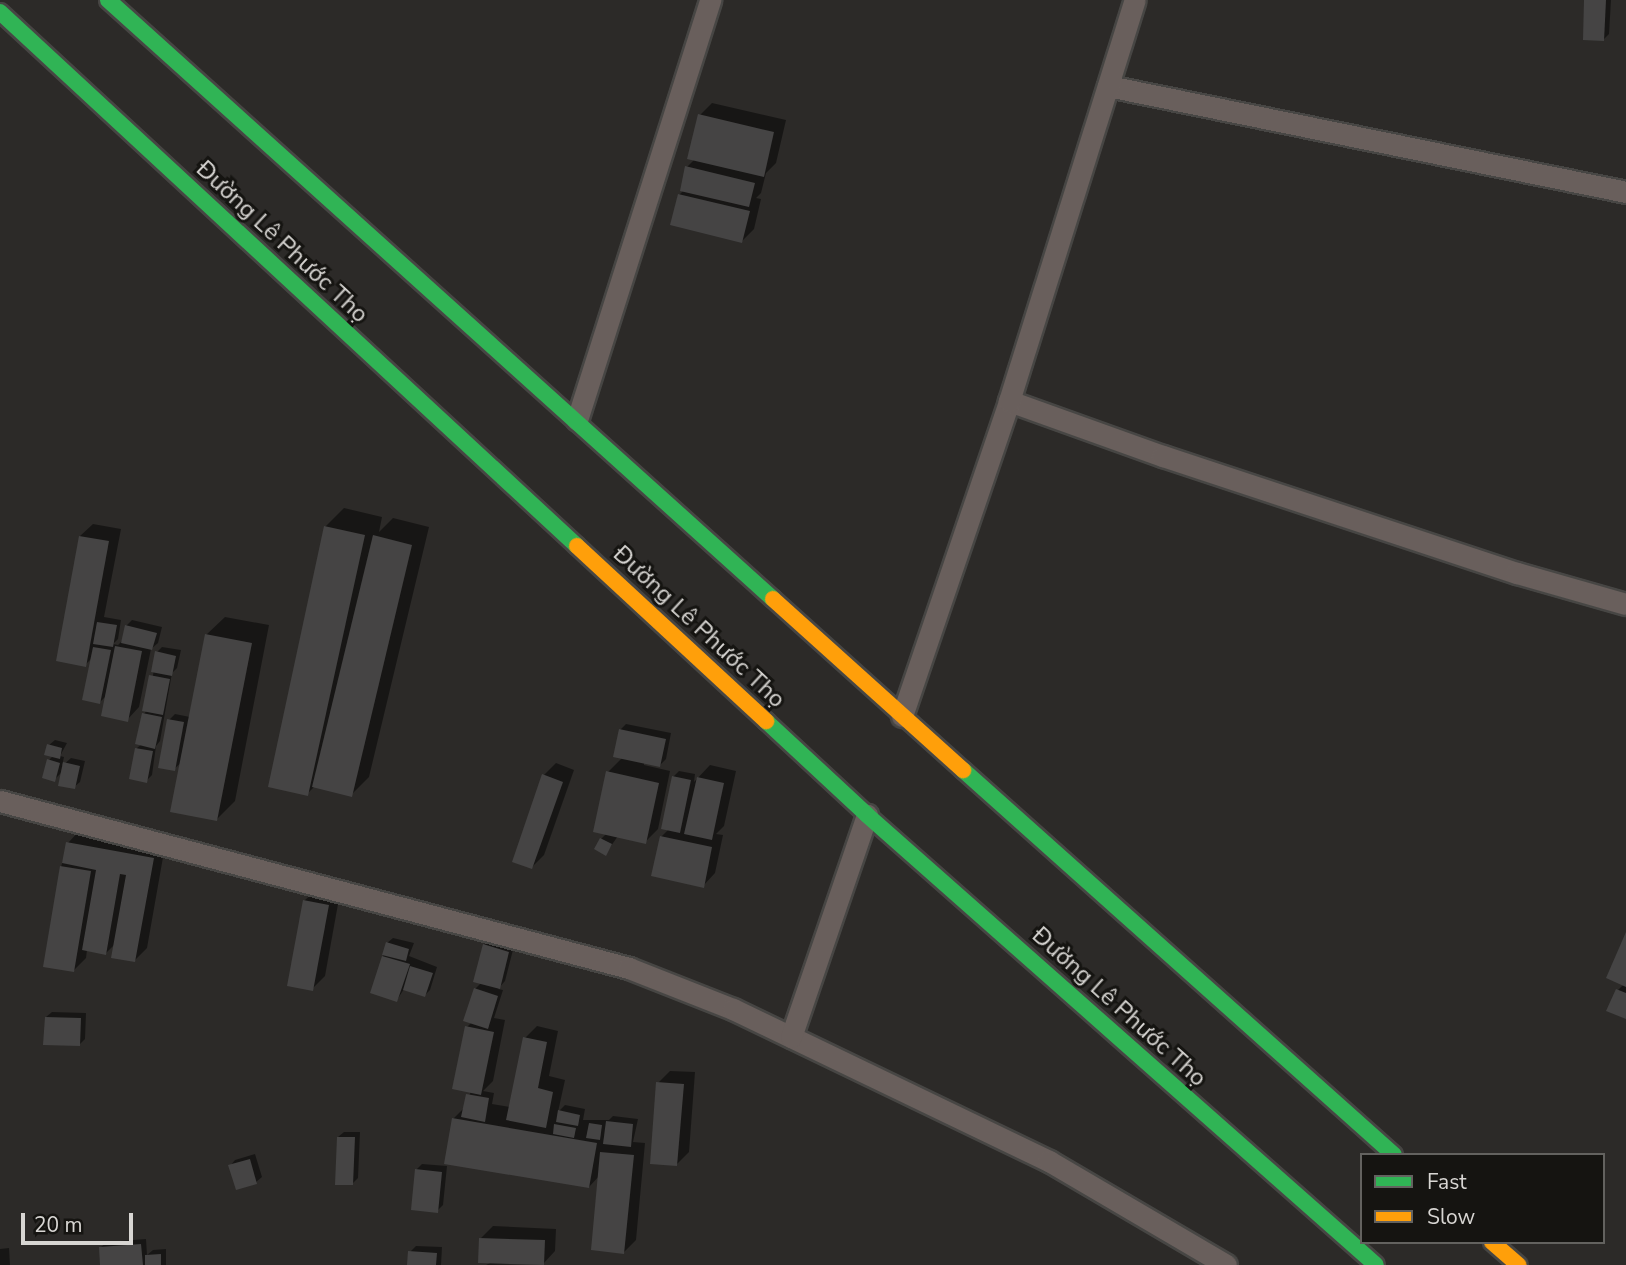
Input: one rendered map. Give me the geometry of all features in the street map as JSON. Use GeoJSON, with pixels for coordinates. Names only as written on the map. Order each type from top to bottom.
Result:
{"type":"FeatureCollection","features":[{"type":"Feature","properties":{"kind":"street"},"geometry":{"type":"LineString","coordinates":[[108,0],[577,420],[902,716],[1392,1153]]}},
{"type":"Feature","properties":{"kind":"street","name":"Đường Lê Phước Thọ"},"geometry":{"type":"LineString","coordinates":[[0,12],[867,814],[1376,1265]]}},
{"type":"Feature","properties":{"kind":"street"},"geometry":{"type":"LineString","coordinates":[[1495,1244],[1518,1265]]}},
{"type":"Feature","properties":{"kind":"lane"},"geometry":{"type":"LineString","coordinates":[[577,420],[710,0]]}},
{"type":"Feature","properties":{"kind":"lane"},"geometry":{"type":"LineString","coordinates":[[902,716],[1009,401],[1135,0]]}},
{"type":"Feature","properties":{"kind":"lane"},"geometry":{"type":"LineString","coordinates":[[1108,86],[1626,192]]}},
{"type":"Feature","properties":{"kind":"lane"},"geometry":{"type":"LineString","coordinates":[[1009,401],[1163,456],[1504,569],[1626,604]]}},
{"type":"Feature","properties":{"kind":"lane"},"geometry":{"type":"LineString","coordinates":[[0,801],[629,968],[733,1009],[1049,1161],[1226,1265]]}},
{"type":"Feature","properties":{"kind":"lane"},"geometry":{"type":"LineString","coordinates":[[790,1037],[867,814]]}},
{"type":"Feature","properties":{"kind":"building"},"geometry":{"type":"Polygon","coordinates":[[[1584,0],[1606,0],[1604,41],[1583,40],[1584,0]]]}},
{"type":"Feature","properties":{"kind":"building"},"geometry":{"type":"Polygon","coordinates":[[[698,114],[774,132],[764,177],[687,159],[698,114]]]}},
{"type":"Feature","properties":{"kind":"building"},"geometry":{"type":"Polygon","coordinates":[[[685,166],[755,183],[749,207],[680,191],[685,166]]]}},
{"type":"Feature","properties":{"kind":"building"},"geometry":{"type":"Polygon","coordinates":[[[678,194],[750,211],[742,243],[670,225],[678,194]]]}},
{"type":"Feature","properties":{"kind":"building"},"geometry":{"type":"Polygon","coordinates":[[[324,526],[365,535],[308,796],[268,787],[324,526]]]}},
{"type":"Feature","properties":{"kind":"building"},"geometry":{"type":"Polygon","coordinates":[[[373,535],[412,545],[352,797],[312,787],[373,535]]]}},
{"type":"Feature","properties":{"kind":"building"},"geometry":{"type":"Polygon","coordinates":[[[79,536],[109,541],[86,667],[56,661],[79,536]]]}},
{"type":"Feature","properties":{"kind":"building"},"geometry":{"type":"Polygon","coordinates":[[[97,622],[117,625],[113,647],[93,644],[97,622]]]}},
{"type":"Feature","properties":{"kind":"building"},"geometry":{"type":"Polygon","coordinates":[[[125,625],[157,633],[152,650],[121,643],[125,625]]]}},
{"type":"Feature","properties":{"kind":"building"},"geometry":{"type":"Polygon","coordinates":[[[205,634],[252,643],[217,821],[170,812],[205,634]]]}},
{"type":"Feature","properties":{"kind":"building"},"geometry":{"type":"Polygon","coordinates":[[[115,646],[142,651],[128,722],[101,716],[115,646]]]}},
{"type":"Feature","properties":{"kind":"building"},"geometry":{"type":"Polygon","coordinates":[[[93,647],[111,650],[100,704],[82,700],[93,647]]]}},
{"type":"Feature","properties":{"kind":"building"},"geometry":{"type":"Polygon","coordinates":[[[155,651],[176,656],[172,676],[151,672],[155,651]]]}},
{"type":"Feature","properties":{"kind":"building"},"geometry":{"type":"Polygon","coordinates":[[[149,675],[170,679],[163,715],[142,711],[149,675]]]}},
{"type":"Feature","properties":{"kind":"building"},"geometry":{"type":"Polygon","coordinates":[[[142,713],[162,717],[155,749],[135,744],[142,713]]]}},
{"type":"Feature","properties":{"kind":"building"},"geometry":{"type":"Polygon","coordinates":[[[167,719],[184,722],[175,771],[158,768],[167,719]]]}},
{"type":"Feature","properties":{"kind":"building"},"geometry":{"type":"Polygon","coordinates":[[[619,729],[666,739],[660,767],[613,757],[619,729]]]}},
{"type":"Feature","properties":{"kind":"building"},"geometry":{"type":"Polygon","coordinates":[[[47,744],[62,748],[60,759],[44,755],[47,744]]]}},
{"type":"Feature","properties":{"kind":"building"},"geometry":{"type":"Polygon","coordinates":[[[135,748],[153,751],[147,783],[129,779],[135,748]]]}},
{"type":"Feature","properties":{"kind":"building"},"geometry":{"type":"Polygon","coordinates":[[[47,759],[60,763],[55,782],[42,778],[47,759]]]}},
{"type":"Feature","properties":{"kind":"building"},"geometry":{"type":"Polygon","coordinates":[[[63,762],[80,766],[75,789],[58,786],[63,762]]]}},
{"type":"Feature","properties":{"kind":"building"},"geometry":{"type":"Polygon","coordinates":[[[606,771],[659,783],[646,844],[593,832],[606,771]]]}},
{"type":"Feature","properties":{"kind":"building"},"geometry":{"type":"Polygon","coordinates":[[[542,774],[563,782],[532,869],[512,862],[542,774]]]}},
{"type":"Feature","properties":{"kind":"building"},"geometry":{"type":"Polygon","coordinates":[[[672,776],[691,780],[680,833],[661,829],[672,776]]]}},
{"type":"Feature","properties":{"kind":"building"},"geometry":{"type":"Polygon","coordinates":[[[697,777],[724,783],[712,840],[684,834],[697,777]]]}},
{"type":"Feature","properties":{"kind":"building"},"geometry":{"type":"Polygon","coordinates":[[[660,836],[712,847],[704,888],[651,876],[660,836]]]}},
{"type":"Feature","properties":{"kind":"building"},"geometry":{"type":"Polygon","coordinates":[[[600,838],[612,844],[606,856],[594,849],[600,838]]]}},
{"type":"Feature","properties":{"kind":"building"},"geometry":{"type":"Polygon","coordinates":[[[66,842],[154,858],[135,962],[111,958],[126,875],[120,874],[106,955],[82,950],[96,870],[62,863],[66,842]]]}},
{"type":"Feature","properties":{"kind":"building"},"geometry":{"type":"Polygon","coordinates":[[[60,866],[91,871],[74,972],[43,967],[60,866]]]}},
{"type":"Feature","properties":{"kind":"building"},"geometry":{"type":"Polygon","coordinates":[[[303,900],[329,905],[313,991],[287,986],[303,900]]]}},
{"type":"Feature","properties":{"kind":"building"},"geometry":{"type":"Polygon","coordinates":[[[1626,932],[1626,987],[1606,978],[1626,932]]]}},
{"type":"Feature","properties":{"kind":"building"},"geometry":{"type":"Polygon","coordinates":[[[386,942],[409,949],[406,961],[382,955],[386,942]]]}},
{"type":"Feature","properties":{"kind":"building"},"geometry":{"type":"Polygon","coordinates":[[[483,944],[509,952],[500,989],[473,982],[483,944]]]}},
{"type":"Feature","properties":{"kind":"building"},"geometry":{"type":"Polygon","coordinates":[[[382,956],[410,964],[397,1002],[370,993],[382,956]]]}},
{"type":"Feature","properties":{"kind":"building"},"geometry":{"type":"Polygon","coordinates":[[[410,966],[433,973],[425,997],[403,990],[410,966]]]}},
{"type":"Feature","properties":{"kind":"building"},"geometry":{"type":"Polygon","coordinates":[[[474,988],[498,996],[488,1029],[463,1021],[474,988]]]}},
{"type":"Feature","properties":{"kind":"building"},"geometry":{"type":"Polygon","coordinates":[[[1616,989],[1626,993],[1626,1019],[1606,1011],[1616,989]]]}},
{"type":"Feature","properties":{"kind":"building"},"geometry":{"type":"Polygon","coordinates":[[[45,1017],[81,1018],[80,1046],[43,1045],[45,1017]]]}},
{"type":"Feature","properties":{"kind":"building"},"geometry":{"type":"Polygon","coordinates":[[[465,1026],[494,1032],[481,1095],[452,1089],[465,1026]]]}},
{"type":"Feature","properties":{"kind":"building"},"geometry":{"type":"Polygon","coordinates":[[[523,1037],[547,1042],[538,1088],[553,1092],[546,1128],[506,1120],[523,1037]]]}},
{"type":"Feature","properties":{"kind":"building"},"geometry":{"type":"Polygon","coordinates":[[[656,1082],[684,1084],[677,1166],[650,1164],[656,1082]]]}},
{"type":"Feature","properties":{"kind":"building"},"geometry":{"type":"Polygon","coordinates":[[[466,1094],[489,1098],[485,1122],[461,1117],[466,1094]]]}},
{"type":"Feature","properties":{"kind":"building"},"geometry":{"type":"Polygon","coordinates":[[[558,1110],[580,1115],[578,1126],[556,1122],[558,1110]]]}},
{"type":"Feature","properties":{"kind":"building"},"geometry":{"type":"Polygon","coordinates":[[[452,1118],[597,1143],[589,1188],[444,1164],[452,1118]]]}},
{"type":"Feature","properties":{"kind":"building"},"geometry":{"type":"Polygon","coordinates":[[[606,1121],[633,1124],[631,1147],[603,1144],[606,1121]]]}},
{"type":"Feature","properties":{"kind":"building"},"geometry":{"type":"Polygon","coordinates":[[[589,1123],[602,1125],[600,1140],[586,1138],[589,1123]]]}},
{"type":"Feature","properties":{"kind":"building"},"geometry":{"type":"Polygon","coordinates":[[[554,1124],[576,1128],[574,1138],[553,1134],[554,1124]]]}},
{"type":"Feature","properties":{"kind":"building"},"geometry":{"type":"Polygon","coordinates":[[[337,1137],[355,1137],[353,1185],[335,1185],[337,1137]]]}},
{"type":"Feature","properties":{"kind":"building"},"geometry":{"type":"Polygon","coordinates":[[[600,1152],[634,1155],[624,1254],[591,1250],[600,1152]]]}},
{"type":"Feature","properties":{"kind":"building"},"geometry":{"type":"Polygon","coordinates":[[[250,1159],[257,1184],[236,1190],[228,1165],[250,1159]]]}},
{"type":"Feature","properties":{"kind":"building"},"geometry":{"type":"Polygon","coordinates":[[[415,1169],[442,1172],[438,1213],[411,1210],[415,1169]]]}},
{"type":"Feature","properties":{"kind":"building"},"geometry":{"type":"Polygon","coordinates":[[[479,1238],[545,1240],[544,1265],[478,1263],[479,1238]]]}},
{"type":"Feature","properties":{"kind":"building"},"geometry":{"type":"Polygon","coordinates":[[[141,1244],[143,1265],[100,1265],[99,1247],[141,1244]]]}},
{"type":"Feature","properties":{"kind":"building"},"geometry":{"type":"Polygon","coordinates":[[[408,1251],[437,1253],[436,1265],[407,1265],[408,1251]]]}},
{"type":"Feature","properties":{"kind":"building"},"geometry":{"type":"Polygon","coordinates":[[[161,1254],[161,1265],[145,1265],[145,1255],[161,1254]]]}},
{"type":"Feature","properties":{"kind":"traffic: fast"},"geometry":{"type":"LineString","coordinates":[[108,0],[773,599]]}},
{"type":"Feature","properties":{"kind":"traffic: fast"},"geometry":{"type":"LineString","coordinates":[[0,12],[577,546]]}},
{"type":"Feature","properties":{"kind":"traffic: fast"},"geometry":{"type":"LineString","coordinates":[[766,721],[867,815],[1376,1265]]}},
{"type":"Feature","properties":{"kind":"traffic: fast"},"geometry":{"type":"LineString","coordinates":[[963,770],[1392,1153]]}},
{"type":"Feature","properties":{"kind":"traffic: slow"},"geometry":{"type":"LineString","coordinates":[[577,546],[766,721]]}},
{"type":"Feature","properties":{"kind":"traffic: slow"},"geometry":{"type":"LineString","coordinates":[[773,599],[963,770]]}},
{"type":"Feature","properties":{"kind":"traffic: slow"},"geometry":{"type":"LineString","coordinates":[[1494,1244],[1518,1265]]}}]}
